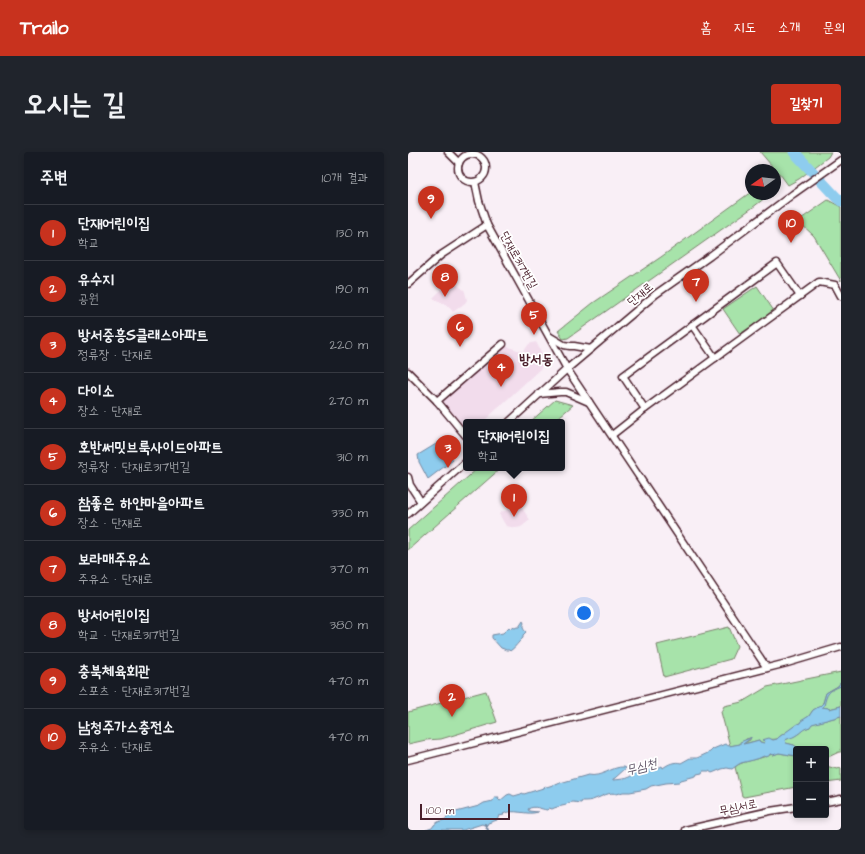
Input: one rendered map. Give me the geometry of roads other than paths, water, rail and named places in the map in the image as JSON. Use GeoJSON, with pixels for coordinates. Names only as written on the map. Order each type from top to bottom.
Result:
{"type":"FeatureCollection","features":[{"type":"Feature","properties":{"kind":"street"},"geometry":{"type":"LineString","coordinates":[[448,152],[459,164]]}},
{"type":"Feature","properties":{"kind":"street"},"geometry":{"type":"LineString","coordinates":[[471,153],[482,158],[486,166],[484,175],[481,179],[475,182],[468,182],[464,180],[458,168],[459,164],[465,157],[471,153]]}},
{"type":"Feature","properties":{"kind":"street","name":"단재로"},"geometry":{"type":"LineString","coordinates":[[512,419],[591,348],[656,294],[841,160]]}},
{"type":"Feature","properties":{"kind":"street","name":"단재로317번길"},"geometry":{"type":"LineString","coordinates":[[475,182],[479,201],[488,225],[567,369],[767,668]]}},
{"type":"Feature","properties":{"kind":"street","name":"단재로317번길"},"geometry":{"type":"LineString","coordinates":[[408,284],[441,255],[488,225]]}},
{"type":"Feature","properties":{"kind":"street"},"geometry":{"type":"LineString","coordinates":[[645,409],[623,376],[777,263],[800,296]]}},
{"type":"Feature","properties":{"kind":"street"},"geometry":{"type":"LineString","coordinates":[[612,435],[645,409],[819,282],[835,285],[841,296]]}},
{"type":"Feature","properties":{"kind":"street"},"geometry":{"type":"LineString","coordinates":[[692,325],[715,358]]}},
{"type":"Feature","properties":{"kind":"street"},"geometry":{"type":"LineString","coordinates":[[548,335],[564,345],[591,348]]}},
{"type":"Feature","properties":{"kind":"street"},"geometry":{"type":"LineString","coordinates":[[437,401],[503,344]]}},
{"type":"Feature","properties":{"kind":"street"},"geometry":{"type":"LineString","coordinates":[[408,372],[437,401],[463,432]]}},
{"type":"Feature","properties":{"kind":"street"},"geometry":{"type":"LineString","coordinates":[[539,394],[566,392],[590,402]]}},
{"type":"Feature","properties":{"kind":"street"},"geometry":{"type":"LineString","coordinates":[[408,514],[463,465]]}},
{"type":"Feature","properties":{"kind":"street"},"geometry":{"type":"LineString","coordinates":[[408,477],[410,485],[421,502]]}},
{"type":"Feature","properties":{"kind":"street"},"geometry":{"type":"LineString","coordinates":[[408,760],[767,668],[841,647]]}},
{"type":"Feature","properties":{"kind":"street"},"geometry":{"type":"LineString","coordinates":[[829,801],[841,799]]}},
{"type":"Feature","properties":{"kind":"street","name":"무심서로"},"geometry":{"type":"LineString","coordinates":[[685,830],[770,811],[793,807]]}},
{"type":"Feature","properties":{"kind":"water"},"geometry":{"type":"Polygon","coordinates":[[[441,441],[453,460],[428,479],[419,462],[418,455],[441,441]]]}},
{"type":"Feature","properties":{"kind":"water"},"geometry":{"type":"Polygon","coordinates":[[[523,621],[523,628],[526,632],[523,635],[523,638],[510,651],[501,648],[492,638],[492,635],[503,633],[509,627],[511,629],[512,627],[519,627],[523,621]]]}},
{"type":"Feature","properties":{"kind":"water"},"geometry":{"type":"Polygon","coordinates":[[[841,682],[841,686],[833,689],[829,693],[824,706],[822,707],[829,709],[841,706],[841,716],[812,724],[810,727],[795,736],[785,740],[786,743],[795,746],[793,746],[793,755],[779,753],[773,755],[770,754],[769,756],[764,756],[741,763],[732,769],[722,769],[712,773],[709,771],[703,771],[696,776],[681,780],[679,782],[651,786],[646,789],[630,792],[609,794],[592,800],[582,801],[581,803],[568,803],[552,809],[549,808],[547,810],[535,807],[528,809],[529,811],[538,812],[534,813],[507,812],[503,814],[504,815],[499,816],[497,820],[488,823],[487,825],[482,824],[463,830],[426,830],[432,828],[438,822],[446,819],[448,814],[450,816],[456,812],[493,801],[495,797],[499,797],[498,799],[500,801],[510,794],[514,796],[522,793],[524,794],[588,775],[602,774],[620,767],[626,768],[613,780],[625,778],[641,769],[656,769],[662,766],[663,768],[672,763],[681,763],[690,758],[697,758],[725,744],[729,746],[740,744],[740,742],[751,737],[751,738],[743,744],[759,740],[760,742],[764,743],[765,741],[762,740],[769,738],[773,740],[777,739],[809,716],[813,710],[823,703],[826,693],[838,686],[841,682]]]}},
{"type":"Feature","properties":{"kind":"waterway"},"geometry":{"type":"LineString","coordinates":[[794,152],[841,201]]}},
{"type":"Feature","properties":{"kind":"waterway"},"geometry":{"type":"LineString","coordinates":[[485,824],[488,830]]}},
{"type":"Feature","properties":{"kind":"place","name":"충북체육회관"},"geometry":{"type":"Point","coordinates":[431,219]}},
{"type":"Feature","properties":{"kind":"place","name":"남청주가스충전소"},"geometry":{"type":"Point","coordinates":[791,243]}},
{"type":"Feature","properties":{"kind":"place","name":"방서어린이집"},"geometry":{"type":"Point","coordinates":[445,297]}},
{"type":"Feature","properties":{"kind":"place","name":"보라매주유소"},"geometry":{"type":"Point","coordinates":[696,302]}},
{"type":"Feature","properties":{"kind":"place","name":"호반써밋브룩사이드아파트"},"geometry":{"type":"Point","coordinates":[534,335]}},
{"type":"Feature","properties":{"kind":"place","name":"참좋은 하얀마을아파트"},"geometry":{"type":"Point","coordinates":[460,347]}},
{"type":"Feature","properties":{"kind":"place","name":"다이소"},"geometry":{"type":"Point","coordinates":[501,387]}},
{"type":"Feature","properties":{"kind":"place","name":"방서중흥S클래스아파트"},"geometry":{"type":"Point","coordinates":[448,468]}},
{"type":"Feature","properties":{"kind":"place","name":"단재어린이집"},"geometry":{"type":"Point","coordinates":[514,517]}},
{"type":"Feature","properties":{"kind":"place","name":"유수지"},"geometry":{"type":"Point","coordinates":[452,717]}},
{"type":"Feature","properties":{"kind":"district","name":"방서동"},"geometry":{"type":"Point","coordinates":[536,359]}},
{"type":"Feature","properties":{"kind":"water label","name":"무심천"},"geometry":{"type":"Point","coordinates":[641,766]}}]}
